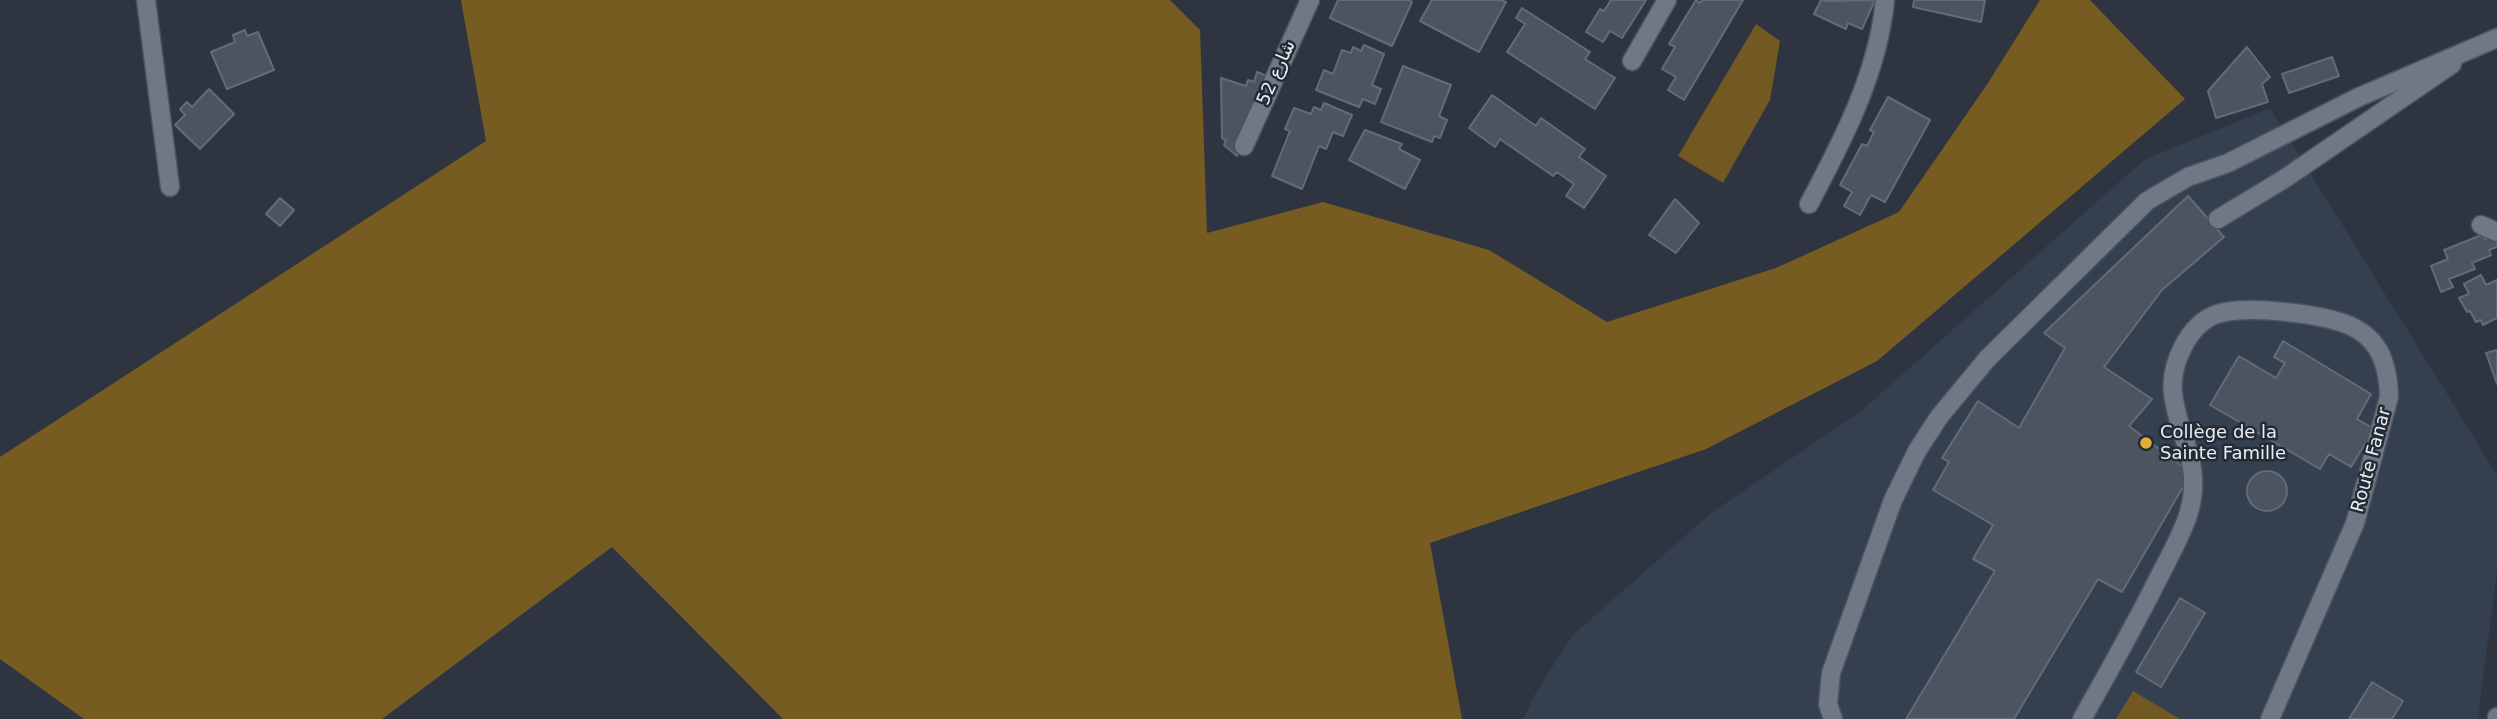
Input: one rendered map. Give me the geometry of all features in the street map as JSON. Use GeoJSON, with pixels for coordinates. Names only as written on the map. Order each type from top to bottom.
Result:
{"type":"FeatureCollection","features":[{"type":"Feature","properties":{"kind":"street"},"geometry":{"type":"LineString","coordinates":[[146,0],[170,187]]}},
{"type":"Feature","properties":{"kind":"street","name":"شارع 52"},"geometry":{"type":"LineString","coordinates":[[1244,146],[1309,0]]}},
{"type":"Feature","properties":{"kind":"street"},"geometry":{"type":"LineString","coordinates":[[1632,61],[1667,0]]}},
{"type":"Feature","properties":{"kind":"street"},"geometry":{"type":"LineString","coordinates":[[1809,204],[1847,132],[1857,107],[1875,50],[1885,0]]}},
{"type":"Feature","properties":{"kind":"street"},"geometry":{"type":"LineString","coordinates":[[2218,219],[2284,179],[2489,40]]}},
{"type":"Feature","properties":{"kind":"street"},"geometry":{"type":"LineString","coordinates":[[1833,719],[1828,704],[1831,673],[1893,500],[1917,451],[1939,417],[1987,359],[2147,201],[2188,177],[2228,163],[2369,92],[2489,40]]}},
{"type":"Feature","properties":{"kind":"street","name":"Route Fanar"},"geometry":{"type":"LineString","coordinates":[[2082,719],[2128,639],[2189,512],[2196,481],[2173,392],[2176,360],[2193,333],[2210,317],[2246,310],[2337,321],[2359,329],[2375,341],[2389,376],[2389,397],[2355,523],[2270,719]]}},
{"type":"Feature","properties":{"kind":"shaded area"},"geometry":{"type":"Polygon","coordinates":[[[461,0],[1170,0],[1200,30],[1207,233],[1323,202],[1489,250],[1607,322],[1776,268],[1899,212],[1988,83],[2040,0],[2090,0],[2185,99],[1877,361],[1706,449],[1430,543],[1462,719],[783,719],[612,547],[382,719],[84,719],[0,659],[0,457],[486,141],[461,0]]]}},
{"type":"Feature","properties":{"kind":"shaded area"},"geometry":{"type":"Polygon","coordinates":[[[1756,24],[1780,41],[1770,100],[1723,183],[1678,156],[1756,24]]]}},
{"type":"Feature","properties":{"kind":"shaded area","name":"Collège de la Sainte Famille"},"geometry":{"type":"Polygon","coordinates":[[[2270,108],[2497,475],[2497,570],[2478,719],[1523,719],[1536,692],[1573,635],[1711,513],[1860,412],[2144,160],[2270,108]]]}},
{"type":"Feature","properties":{"kind":"shaded area"},"geometry":{"type":"Polygon","coordinates":[[[2133,691],[2180,719],[2116,719],[2133,691]]]}},
{"type":"Feature","properties":{"kind":"building"},"geometry":{"type":"Polygon","coordinates":[[[1338,0],[1412,2],[1392,46],[1330,18],[1338,0]]]}},
{"type":"Feature","properties":{"kind":"building"},"geometry":{"type":"Polygon","coordinates":[[[1432,0],[1506,2],[1479,52],[1420,21],[1432,0]]]}},
{"type":"Feature","properties":{"kind":"building"},"geometry":{"type":"Polygon","coordinates":[[[1611,0],[1646,0],[1622,38],[1610,31],[1603,42],[1586,32],[1600,9],[1604,11],[1611,0]]]}},
{"type":"Feature","properties":{"kind":"building"},"geometry":{"type":"Polygon","coordinates":[[[1696,0],[1700,3],[1702,0],[1743,0],[1684,100],[1668,90],[1676,77],[1662,69],[1675,47],[1669,44],[1696,0]]]}},
{"type":"Feature","properties":{"kind":"building"},"geometry":{"type":"Polygon","coordinates":[[[1821,0],[1875,0],[1862,29],[1848,23],[1846,29],[1814,14],[1821,0]]]}},
{"type":"Feature","properties":{"kind":"building"},"geometry":{"type":"Polygon","coordinates":[[[1914,0],[1985,0],[1981,22],[1913,7],[1914,0]]]}},
{"type":"Feature","properties":{"kind":"building"},"geometry":{"type":"Polygon","coordinates":[[[1522,8],[1590,52],[1585,59],[1615,78],[1595,109],[1507,52],[1525,24],[1516,18],[1522,8]]]}},
{"type":"Feature","properties":{"kind":"building"},"geometry":{"type":"Polygon","coordinates":[[[245,30],[247,36],[258,32],[274,70],[227,89],[211,52],[235,42],[233,35],[245,30]]]}},
{"type":"Feature","properties":{"kind":"building"},"geometry":{"type":"Polygon","coordinates":[[[1364,45],[1384,54],[1372,85],[1381,89],[1375,104],[1363,99],[1359,107],[1316,90],[1324,70],[1333,74],[1342,50],[1351,53],[1353,47],[1361,51],[1364,45]]]}},
{"type":"Feature","properties":{"kind":"building"},"geometry":{"type":"Polygon","coordinates":[[[2247,47],[2270,77],[2262,84],[2268,102],[2216,118],[2208,91],[2247,47]]]}},
{"type":"Feature","properties":{"kind":"building"},"geometry":{"type":"Polygon","coordinates":[[[2332,57],[2339,76],[2289,93],[2282,74],[2332,57]]]}},
{"type":"Feature","properties":{"kind":"building"},"geometry":{"type":"Polygon","coordinates":[[[1403,66],[1451,85],[1439,116],[1447,120],[1440,138],[1434,136],[1432,142],[1381,122],[1403,66]]]}},
{"type":"Feature","properties":{"kind":"building"},"geometry":{"type":"Polygon","coordinates":[[[1257,72],[1269,77],[1237,156],[1224,145],[1226,141],[1222,138],[1221,78],[1246,86],[1248,80],[1254,82],[1257,72]]]}},
{"type":"Feature","properties":{"kind":"building"},"geometry":{"type":"Polygon","coordinates":[[[209,89],[234,114],[200,149],[175,125],[185,115],[180,109],[187,102],[192,107],[209,89]]]}},
{"type":"Feature","properties":{"kind":"building"},"geometry":{"type":"Polygon","coordinates":[[[1492,95],[1536,126],[1541,118],[1585,149],[1579,157],[1606,176],[1584,208],[1566,196],[1574,184],[1557,172],[1553,176],[1500,139],[1495,147],[1469,128],[1492,95]]]}},
{"type":"Feature","properties":{"kind":"building"},"geometry":{"type":"Polygon","coordinates":[[[1888,97],[1930,120],[1885,202],[1871,195],[1860,215],[1844,206],[1852,192],[1840,185],[1862,144],[1867,146],[1874,132],[1870,130],[1888,97]]]}},
{"type":"Feature","properties":{"kind":"building"},"geometry":{"type":"Polygon","coordinates":[[[1324,103],[1352,115],[1343,136],[1333,132],[1326,149],[1319,146],[1302,189],[1272,176],[1290,131],[1285,129],[1294,108],[1311,114],[1314,107],[1321,110],[1324,103]]]}},
{"type":"Feature","properties":{"kind":"building"},"geometry":{"type":"Polygon","coordinates":[[[1365,130],[1402,144],[1399,149],[1420,160],[1405,189],[1349,160],[1365,130]]]}},
{"type":"Feature","properties":{"kind":"building"},"geometry":{"type":"Polygon","coordinates":[[[2188,196],[2224,237],[2162,290],[2104,367],[2152,399],[2129,426],[2191,473],[2122,592],[2098,579],[2014,719],[1906,719],[1995,571],[1973,559],[1993,525],[1933,490],[1949,462],[1942,458],[1978,401],[2019,428],[2065,348],[2044,333],[2188,196]]]}},
{"type":"Feature","properties":{"kind":"building"},"geometry":{"type":"Polygon","coordinates":[[[280,198],[294,210],[280,226],[266,214],[280,198]]]}},
{"type":"Feature","properties":{"kind":"building"},"geometry":{"type":"Polygon","coordinates":[[[1675,199],[1699,223],[1676,253],[1649,235],[1675,199]]]}},
{"type":"Feature","properties":{"kind":"building"},"geometry":{"type":"Polygon","coordinates":[[[2484,234],[2485,239],[2497,235],[2497,247],[2489,250],[2491,255],[2472,263],[2475,269],[2449,279],[2453,287],[2441,292],[2431,266],[2448,259],[2444,250],[2484,234]]]}},
{"type":"Feature","properties":{"kind":"building"},"geometry":{"type":"Polygon","coordinates":[[[2481,275],[2486,285],[2497,280],[2497,318],[2483,325],[2481,320],[2476,322],[2470,311],[2467,312],[2459,298],[2469,294],[2464,284],[2481,275]]]}},
{"type":"Feature","properties":{"kind":"building"},"geometry":{"type":"Polygon","coordinates":[[[2283,341],[2371,394],[2357,419],[2374,429],[2351,467],[2329,454],[2320,469],[2210,405],[2239,356],[2276,378],[2285,363],[2274,357],[2283,341]]]}},
{"type":"Feature","properties":{"kind":"building"},"geometry":{"type":"Polygon","coordinates":[[[2497,350],[2497,384],[2486,353],[2497,350]]]}},
{"type":"Feature","properties":{"kind":"building"},"geometry":{"type":"Polygon","coordinates":[[[2267,471],[2281,477],[2287,491],[2281,505],[2267,511],[2253,505],[2247,491],[2253,477],[2267,471]]]}},
{"type":"Feature","properties":{"kind":"building"},"geometry":{"type":"Polygon","coordinates":[[[2180,598],[2205,613],[2161,687],[2136,672],[2180,598]]]}},
{"type":"Feature","properties":{"kind":"building"},"geometry":{"type":"Polygon","coordinates":[[[2372,682],[2403,701],[2392,719],[2349,719],[2372,682]]]}},
{"type":"Feature","properties":{"kind":"place","name":"Collège de la Sainte Famille"},"geometry":{"type":"Point","coordinates":[2146,443]}}]}
